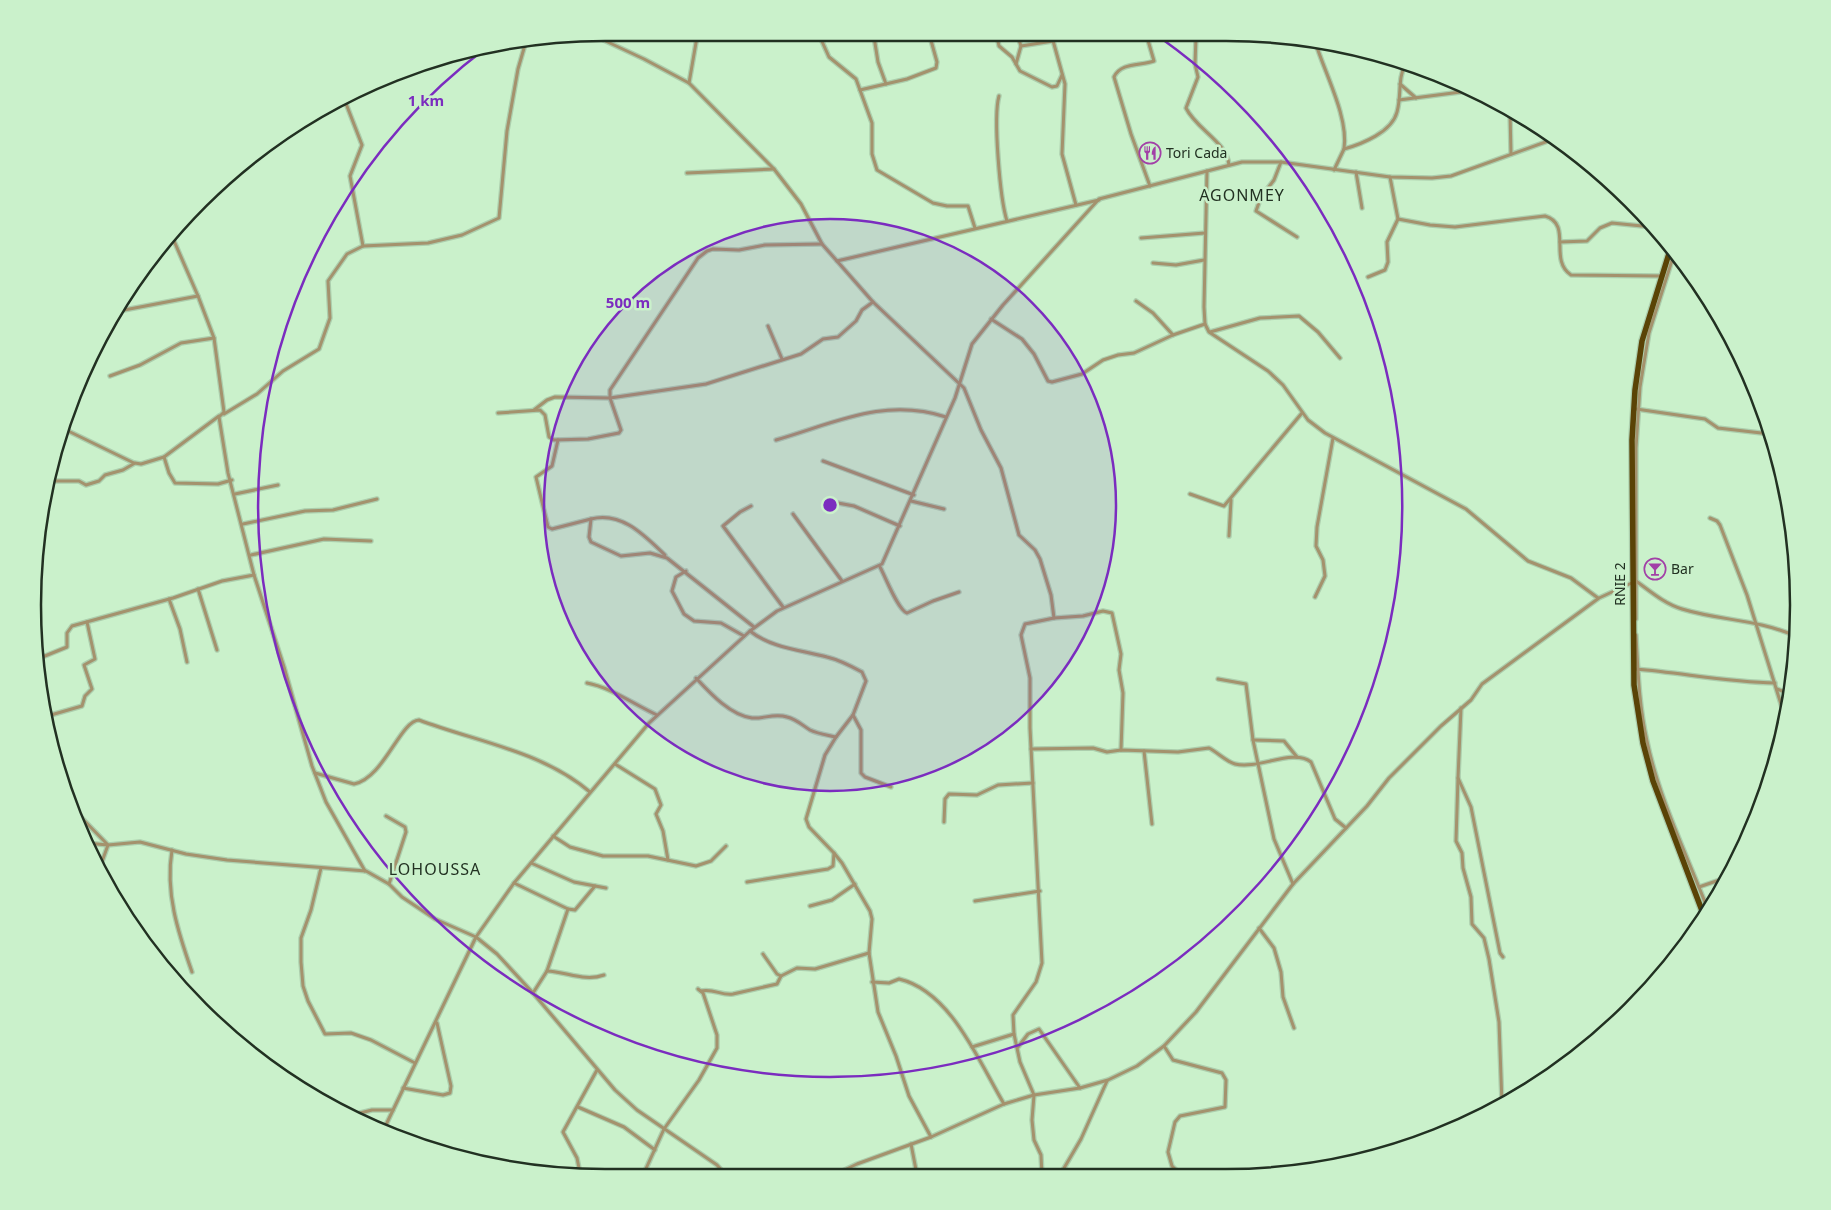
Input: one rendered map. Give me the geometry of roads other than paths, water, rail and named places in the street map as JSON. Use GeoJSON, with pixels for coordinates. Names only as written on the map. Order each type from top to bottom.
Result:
{"type":"FeatureCollection","features":[{"type":"Feature","properties":{"kind":"highway","name":"RNIE 2"},"geometry":{"type":"LineString","coordinates":[[1668,256],[1642,341],[1636,408],[1635,582],[1637,711],[1649,768],[1697,888],[1702,907]]}},
{"type":"Feature","properties":{"kind":"street"},"geometry":{"type":"LineString","coordinates":[[604,41],[644,59],[689,83],[774,169],[801,204],[822,244],[837,260],[848,276],[873,302],[960,383],[990,450],[1001,468],[1019,536],[1035,550],[1040,559],[1051,595],[1054,618]]}},
{"type":"Feature","properties":{"kind":"street"},"geometry":{"type":"LineString","coordinates":[[689,83],[697,41]]}},
{"type":"Feature","properties":{"kind":"street"},"geometry":{"type":"LineString","coordinates":[[821,41],[828,58],[852,74],[860,90],[872,123],[872,154],[877,170],[933,203],[947,206],[968,206],[975,228]]}},
{"type":"Feature","properties":{"kind":"street"},"geometry":{"type":"LineString","coordinates":[[874,41],[878,62],[886,84]]}},
{"type":"Feature","properties":{"kind":"street"},"geometry":{"type":"LineString","coordinates":[[860,90],[936,68],[937,62],[931,41]]}},
{"type":"Feature","properties":{"kind":"street"},"geometry":{"type":"LineString","coordinates":[[997,41],[998,46],[1012,57],[1016,65],[1025,74],[1052,87],[1057,86],[1063,74]]}},
{"type":"Feature","properties":{"kind":"street"},"geometry":{"type":"LineString","coordinates":[[1016,65],[1021,46],[1019,41]]}},
{"type":"Feature","properties":{"kind":"street"},"geometry":{"type":"LineString","coordinates":[[1021,46],[1044,41]]}},
{"type":"Feature","properties":{"kind":"street"},"geometry":{"type":"LineString","coordinates":[[1054,41],[1063,74],[1065,121],[1062,154],[1076,204]]}},
{"type":"Feature","properties":{"kind":"street"},"geometry":{"type":"LineString","coordinates":[[1148,41],[1154,61],[1123,67],[1116,71],[1114,77],[1131,134],[1150,186]]}},
{"type":"Feature","properties":{"kind":"street"},"geometry":{"type":"LineString","coordinates":[[1196,41],[1195,64],[1198,73],[1186,108],[1192,120],[1227,155],[1229,166]]}},
{"type":"Feature","properties":{"kind":"street"},"geometry":{"type":"LineString","coordinates":[[219,417],[257,394],[283,371],[319,349],[330,318],[328,281],[347,254],[363,246],[428,242],[462,235],[499,218],[507,131],[518,69],[524,47]]}},
{"type":"Feature","properties":{"kind":"street"},"geometry":{"type":"LineString","coordinates":[[1319,49],[1340,112],[1345,140],[1344,148],[1334,170]]}},
{"type":"Feature","properties":{"kind":"street"},"geometry":{"type":"LineString","coordinates":[[1344,148],[1373,137],[1388,127],[1397,113],[1400,74],[1402,70]]}},
{"type":"Feature","properties":{"kind":"street"},"geometry":{"type":"LineString","coordinates":[[1399,84],[1416,98]]}},
{"type":"Feature","properties":{"kind":"street"},"geometry":{"type":"LineString","coordinates":[[1399,100],[1460,92]]}},
{"type":"Feature","properties":{"kind":"street"},"geometry":{"type":"LineString","coordinates":[[999,96],[996,111],[1001,188],[1007,221]]}},
{"type":"Feature","properties":{"kind":"street"},"geometry":{"type":"LineString","coordinates":[[346,105],[362,145],[350,176],[363,246]]}},
{"type":"Feature","properties":{"kind":"street"},"geometry":{"type":"LineString","coordinates":[[1510,118],[1511,154]]}},
{"type":"Feature","properties":{"kind":"street"},"geometry":{"type":"LineString","coordinates":[[837,260],[1099,200],[1242,162],[1281,162],[1390,177],[1432,178],[1452,176],[1547,142]]}},
{"type":"Feature","properties":{"kind":"street"},"geometry":{"type":"LineString","coordinates":[[1281,162],[1274,180],[1261,197],[1256,211],[1297,237]]}},
{"type":"Feature","properties":{"kind":"street"},"geometry":{"type":"LineString","coordinates":[[687,172],[774,169]]}},
{"type":"Feature","properties":{"kind":"street"},"geometry":{"type":"LineString","coordinates":[[1207,171],[1204,260],[1205,324],[1209,332],[1268,371],[1283,385],[1308,420],[1334,438],[1466,509],[1528,561],[1571,578],[1599,598]]}},
{"type":"Feature","properties":{"kind":"street"},"geometry":{"type":"LineString","coordinates":[[1356,172],[1362,208]]}},
{"type":"Feature","properties":{"kind":"street"},"geometry":{"type":"LineString","coordinates":[[1368,277],[1385,270],[1388,262],[1387,242],[1398,219],[1390,177]]}},
{"type":"Feature","properties":{"kind":"street"},"geometry":{"type":"LineString","coordinates":[[386,1125],[476,937],[514,883],[657,715],[750,630],[783,607],[842,581],[880,567],[887,558],[960,383],[972,344],[991,319],[1099,200]]}},
{"type":"Feature","properties":{"kind":"street"},"geometry":{"type":"LineString","coordinates":[[1398,219],[1430,226],[1455,227],[1545,216],[1552,218],[1558,227],[1560,261],[1564,270],[1571,275],[1661,276]]}},
{"type":"Feature","properties":{"kind":"street"},"geometry":{"type":"LineString","coordinates":[[1560,242],[1587,241],[1600,228],[1612,224],[1643,226]]}},
{"type":"Feature","properties":{"kind":"street"},"geometry":{"type":"LineString","coordinates":[[1141,238],[1205,232]]}},
{"type":"Feature","properties":{"kind":"street"},"geometry":{"type":"LineString","coordinates":[[174,241],[214,338],[224,412]]}},
{"type":"Feature","properties":{"kind":"street"},"geometry":{"type":"LineString","coordinates":[[498,413],[534,410],[543,412],[549,437],[558,440],[588,439],[619,433],[621,430],[610,398],[610,390],[686,272],[706,251],[720,249],[739,250],[765,244],[822,244]]}},
{"type":"Feature","properties":{"kind":"street"},"geometry":{"type":"LineString","coordinates":[[1153,263],[1176,265],[1204,260]]}},
{"type":"Feature","properties":{"kind":"street"},"geometry":{"type":"LineString","coordinates":[[1672,261],[1649,333],[1636,408],[1705,419],[1718,428],[1763,433]]}},
{"type":"Feature","properties":{"kind":"street"},"geometry":{"type":"LineString","coordinates":[[125,310],[198,296]]}},
{"type":"Feature","properties":{"kind":"street"},"geometry":{"type":"LineString","coordinates":[[1136,301],[1153,313],[1173,335]]}},
{"type":"Feature","properties":{"kind":"street"},"geometry":{"type":"LineString","coordinates":[[534,410],[546,400],[555,397],[610,398],[706,384],[801,354],[823,339],[843,334],[856,321],[862,310],[873,302]]}},
{"type":"Feature","properties":{"kind":"street"},"geometry":{"type":"LineString","coordinates":[[1209,332],[1260,318],[1299,316],[1318,332],[1340,358]]}},
{"type":"Feature","properties":{"kind":"street"},"geometry":{"type":"LineString","coordinates":[[991,319],[1022,339],[1034,354],[1048,381],[1052,382],[1082,374],[1103,360],[1122,354],[1134,354],[1173,335],[1205,324]]}},
{"type":"Feature","properties":{"kind":"street"},"geometry":{"type":"LineString","coordinates":[[768,326],[782,360]]}},
{"type":"Feature","properties":{"kind":"street"},"geometry":{"type":"LineString","coordinates":[[110,376],[140,365],[181,343],[214,338]]}},
{"type":"Feature","properties":{"kind":"street"},"geometry":{"type":"LineString","coordinates":[[776,440],[844,418],[882,409],[925,410],[946,417]]}},
{"type":"Feature","properties":{"kind":"street"},"geometry":{"type":"LineString","coordinates":[[219,417],[224,412]]}},
{"type":"Feature","properties":{"kind":"street"},"geometry":{"type":"LineString","coordinates":[[69,431],[135,463],[142,464],[164,457],[224,412]]}},
{"type":"Feature","properties":{"kind":"street"},"geometry":{"type":"LineString","coordinates":[[1190,494],[1220,506],[1231,500],[1302,412]]}},
{"type":"Feature","properties":{"kind":"street"},"geometry":{"type":"LineString","coordinates":[[219,417],[228,473],[232,480],[254,575],[284,667],[315,773],[326,802],[366,871]]}},
{"type":"Feature","properties":{"kind":"street"},"geometry":{"type":"LineString","coordinates":[[1315,597],[1325,576],[1323,560],[1316,546],[1317,527],[1334,438]]}},
{"type":"Feature","properties":{"kind":"street"},"geometry":{"type":"LineString","coordinates":[[558,440],[552,466],[536,477],[548,527],[552,529],[602,516],[627,524],[644,535],[667,558],[686,571],[711,595],[754,627]]}},
{"type":"Feature","properties":{"kind":"street"},"geometry":{"type":"LineString","coordinates":[[164,457],[168,473],[175,483],[218,484],[232,480]]}},
{"type":"Feature","properties":{"kind":"street"},"geometry":{"type":"LineString","coordinates":[[823,461],[914,495]]}},
{"type":"Feature","properties":{"kind":"street"},"geometry":{"type":"LineString","coordinates":[[55,481],[79,481],[86,485],[99,482],[105,475],[123,470],[135,463]]}},
{"type":"Feature","properties":{"kind":"street"},"geometry":{"type":"LineString","coordinates":[[235,494],[278,485]]}},
{"type":"Feature","properties":{"kind":"street"},"geometry":{"type":"LineString","coordinates":[[243,524],[305,511],[332,510],[377,498]]}},
{"type":"Feature","properties":{"kind":"street"},"geometry":{"type":"LineString","coordinates":[[1229,536],[1231,500]]}},
{"type":"Feature","properties":{"kind":"street"},"geometry":{"type":"LineString","coordinates":[[827,501],[854,506],[900,526]]}},
{"type":"Feature","properties":{"kind":"street"},"geometry":{"type":"LineString","coordinates":[[911,501],[944,509]]}},
{"type":"Feature","properties":{"kind":"street"},"geometry":{"type":"LineString","coordinates":[[751,506],[740,512],[723,526],[783,607]]}},
{"type":"Feature","properties":{"kind":"street"},"geometry":{"type":"LineString","coordinates":[[794,514],[842,581]]}},
{"type":"Feature","properties":{"kind":"street"},"geometry":{"type":"LineString","coordinates":[[591,518],[589,537],[591,542],[621,556],[650,553],[667,558]]}},
{"type":"Feature","properties":{"kind":"street"},"geometry":{"type":"LineString","coordinates":[[1710,518],[1718,521],[1720,525],[1756,622],[1781,704]]}},
{"type":"Feature","properties":{"kind":"street"},"geometry":{"type":"LineString","coordinates":[[250,555],[324,539],[371,541]]}},
{"type":"Feature","properties":{"kind":"street"},"geometry":{"type":"LineString","coordinates":[[880,567],[892,588],[899,606],[907,613],[959,592]]}},
{"type":"Feature","properties":{"kind":"street"},"geometry":{"type":"LineString","coordinates":[[686,571],[676,577],[672,591],[684,614],[694,621],[721,623],[744,636]]}},
{"type":"Feature","properties":{"kind":"street"},"geometry":{"type":"LineString","coordinates":[[44,657],[67,647],[69,630],[72,626],[169,599],[236,577],[254,575]]}},
{"type":"Feature","properties":{"kind":"street"},"geometry":{"type":"LineString","coordinates":[[846,1169],[931,1137],[1004,1104],[1034,1095],[1080,1088],[1108,1080],[1137,1066],[1164,1046],[1196,1012],[1293,884],[1396,772],[1471,700],[1482,684],[1599,598],[1635,582],[1668,604],[1682,609],[1774,626],[1789,633]]}},
{"type":"Feature","properties":{"kind":"street"},"geometry":{"type":"LineString","coordinates":[[198,589],[218,650]]}},
{"type":"Feature","properties":{"kind":"street"},"geometry":{"type":"LineString","coordinates":[[169,599],[180,629],[187,662]]}},
{"type":"Feature","properties":{"kind":"street"},"geometry":{"type":"LineString","coordinates":[[1042,1169],[1041,1155],[1034,1140],[1032,1120],[1034,1095],[1020,1062],[1014,1034],[1013,1015],[1036,982],[1042,962],[1038,919],[1040,891],[1031,749],[1030,678],[1023,650],[1022,628],[1025,624],[1054,618],[1083,616],[1104,611],[1112,613],[1121,654],[1119,670],[1123,693],[1121,750]]}},
{"type":"Feature","properties":{"kind":"street"},"geometry":{"type":"LineString","coordinates":[[52,715],[82,706],[85,696],[92,689],[84,665],[95,659],[87,622]]}},
{"type":"Feature","properties":{"kind":"street"},"geometry":{"type":"LineString","coordinates":[[750,630],[766,641],[840,661],[862,672],[866,681],[853,716],[836,737],[822,763],[806,819],[809,827],[842,863],[855,884],[872,919],[869,953],[878,1012],[896,1056],[909,1096],[931,1137]]}},
{"type":"Feature","properties":{"kind":"street"},"geometry":{"type":"LineString","coordinates":[[1636,669],[1704,675],[1736,682],[1775,683]]}},
{"type":"Feature","properties":{"kind":"street"},"geometry":{"type":"LineString","coordinates":[[696,678],[723,704],[741,714],[752,718],[774,714],[783,716],[795,719],[818,733],[836,737]]}},
{"type":"Feature","properties":{"kind":"street"},"geometry":{"type":"LineString","coordinates":[[1218,679],[1246,684],[1254,740],[1276,848],[1293,884]]}},
{"type":"Feature","properties":{"kind":"street"},"geometry":{"type":"LineString","coordinates":[[587,683],[611,691],[624,700],[657,715]]}},
{"type":"Feature","properties":{"kind":"street"},"geometry":{"type":"LineString","coordinates":[[1776,688],[1783,691]]}},
{"type":"Feature","properties":{"kind":"street"},"geometry":{"type":"LineString","coordinates":[[1461,708],[1456,841],[1462,853],[1463,868],[1471,897],[1472,924],[1484,938],[1489,958],[1499,1022],[1502,1096]]}},
{"type":"Feature","properties":{"kind":"street"},"geometry":{"type":"LineString","coordinates":[[853,716],[861,730],[861,773],[864,777],[891,787]]}},
{"type":"Feature","properties":{"kind":"street"},"geometry":{"type":"LineString","coordinates":[[315,773],[354,784],[359,783],[379,767],[410,723],[419,720],[536,758],[575,779],[590,792]]}},
{"type":"Feature","properties":{"kind":"street"},"geometry":{"type":"LineString","coordinates":[[1254,740],[1284,741],[1297,757]]}},
{"type":"Feature","properties":{"kind":"street"},"geometry":{"type":"LineString","coordinates":[[1031,749],[1093,748],[1116,752],[1121,750],[1178,752],[1209,748],[1234,764],[1259,764],[1305,757],[1311,762],[1335,819],[1346,828]]}},
{"type":"Feature","properties":{"kind":"street"},"geometry":{"type":"LineString","coordinates":[[1144,751],[1152,824]]}},
{"type":"Feature","properties":{"kind":"street"},"geometry":{"type":"LineString","coordinates":[[615,764],[656,791],[661,804],[656,814],[663,831],[668,860]]}},
{"type":"Feature","properties":{"kind":"street"},"geometry":{"type":"LineString","coordinates":[[1458,778],[1472,807],[1500,953],[1504,957]]}},
{"type":"Feature","properties":{"kind":"street"},"geometry":{"type":"LineString","coordinates":[[944,822],[945,799],[949,794],[978,795],[998,785],[1033,784]]}},
{"type":"Feature","properties":{"kind":"street"},"geometry":{"type":"LineString","coordinates":[[386,816],[399,822],[405,827],[406,832],[389,884]]}},
{"type":"Feature","properties":{"kind":"street"},"geometry":{"type":"LineString","coordinates":[[84,820],[108,845]]}},
{"type":"Feature","properties":{"kind":"street"},"geometry":{"type":"LineString","coordinates":[[553,836],[570,847],[603,856],[648,856],[685,864],[702,864],[711,861],[726,846]]}},
{"type":"Feature","properties":{"kind":"street"},"geometry":{"type":"LineString","coordinates":[[94,844],[108,845],[140,842],[227,860],[366,871],[389,884],[402,896],[435,919],[476,937],[497,954],[533,993],[620,1096],[720,1169]]}},
{"type":"Feature","properties":{"kind":"street"},"geometry":{"type":"LineString","coordinates":[[102,860],[108,845]]}},
{"type":"Feature","properties":{"kind":"street"},"geometry":{"type":"LineString","coordinates":[[172,850],[170,874],[172,910],[192,972]]}},
{"type":"Feature","properties":{"kind":"street"},"geometry":{"type":"LineString","coordinates":[[833,866],[834,853]]}},
{"type":"Feature","properties":{"kind":"street"},"geometry":{"type":"LineString","coordinates":[[531,863],[574,882],[606,888]]}},
{"type":"Feature","properties":{"kind":"street"},"geometry":{"type":"LineString","coordinates":[[747,882],[828,868],[842,863]]}},
{"type":"Feature","properties":{"kind":"street"},"geometry":{"type":"LineString","coordinates":[[321,868],[311,910],[300,938],[303,986],[317,1021],[325,1034],[351,1034],[371,1040],[416,1063]]}},
{"type":"Feature","properties":{"kind":"street"},"geometry":{"type":"LineString","coordinates":[[1704,903],[1697,888],[1717,881]]}},
{"type":"Feature","properties":{"kind":"street"},"geometry":{"type":"LineString","coordinates":[[514,883],[568,909],[575,910],[595,886]]}},
{"type":"Feature","properties":{"kind":"street"},"geometry":{"type":"LineString","coordinates":[[810,906],[832,900],[855,884]]}},
{"type":"Feature","properties":{"kind":"street"},"geometry":{"type":"LineString","coordinates":[[976,901],[1040,891]]}},
{"type":"Feature","properties":{"kind":"street"},"geometry":{"type":"LineString","coordinates":[[533,993],[547,971],[568,909]]}},
{"type":"Feature","properties":{"kind":"street"},"geometry":{"type":"LineString","coordinates":[[1259,928],[1274,948],[1281,972],[1283,997],[1294,1028]]}},
{"type":"Feature","properties":{"kind":"street"},"geometry":{"type":"LineString","coordinates":[[646,1169],[664,1129],[699,1080],[717,1048],[717,1035],[700,990],[710,989],[726,995],[733,994],[777,984],[782,976],[798,968],[815,969],[869,953]]}},
{"type":"Feature","properties":{"kind":"street"},"geometry":{"type":"LineString","coordinates":[[763,954],[777,974],[782,976]]}},
{"type":"Feature","properties":{"kind":"street"},"geometry":{"type":"LineString","coordinates":[[547,971],[564,972],[586,978],[604,975]]}},
{"type":"Feature","properties":{"kind":"street"},"geometry":{"type":"LineString","coordinates":[[872,982],[889,983],[899,979],[923,988],[958,1023],[1004,1104]]}},
{"type":"Feature","properties":{"kind":"street"},"geometry":{"type":"LineString","coordinates":[[403,1088],[443,1095],[450,1093],[451,1086],[436,1022]]}},
{"type":"Feature","properties":{"kind":"street"},"geometry":{"type":"LineString","coordinates":[[1018,1047],[1026,1036],[1039,1029],[1080,1088]]}},
{"type":"Feature","properties":{"kind":"street"},"geometry":{"type":"LineString","coordinates":[[971,1048],[1014,1034]]}},
{"type":"Feature","properties":{"kind":"street"},"geometry":{"type":"LineString","coordinates":[[1164,1046],[1173,1060],[1222,1073],[1226,1080],[1225,1107],[1180,1116],[1175,1122],[1168,1152],[1172,1166],[1175,1169]]}},
{"type":"Feature","properties":{"kind":"street"},"geometry":{"type":"LineString","coordinates":[[579,1168],[577,1158],[563,1132],[597,1070]]}},
{"type":"Feature","properties":{"kind":"street"},"geometry":{"type":"LineString","coordinates":[[1064,1169],[1081,1140],[1108,1080]]}},
{"type":"Feature","properties":{"kind":"street"},"geometry":{"type":"LineString","coordinates":[[578,1107],[624,1127],[655,1150]]}},
{"type":"Feature","properties":{"kind":"street"},"geometry":{"type":"LineString","coordinates":[[360,1113],[372,1110],[393,1110]]}},
{"type":"Feature","properties":{"kind":"street"},"geometry":{"type":"LineString","coordinates":[[911,1144],[916,1169]]}},
{"type":"Feature","properties":{"kind":"place","name":"Tori Cada"},"geometry":{"type":"Point","coordinates":[1150,153]}},
{"type":"Feature","properties":{"kind":"place","name":"Bar"},"geometry":{"type":"Point","coordinates":[1655,569]}},
{"type":"Feature","properties":{"kind":"district","name":"AGONMEY"},"geometry":{"type":"Point","coordinates":[1242,195]}},
{"type":"Feature","properties":{"kind":"district","name":"LOHOUSSA"},"geometry":{"type":"Point","coordinates":[435,869]}}]}
